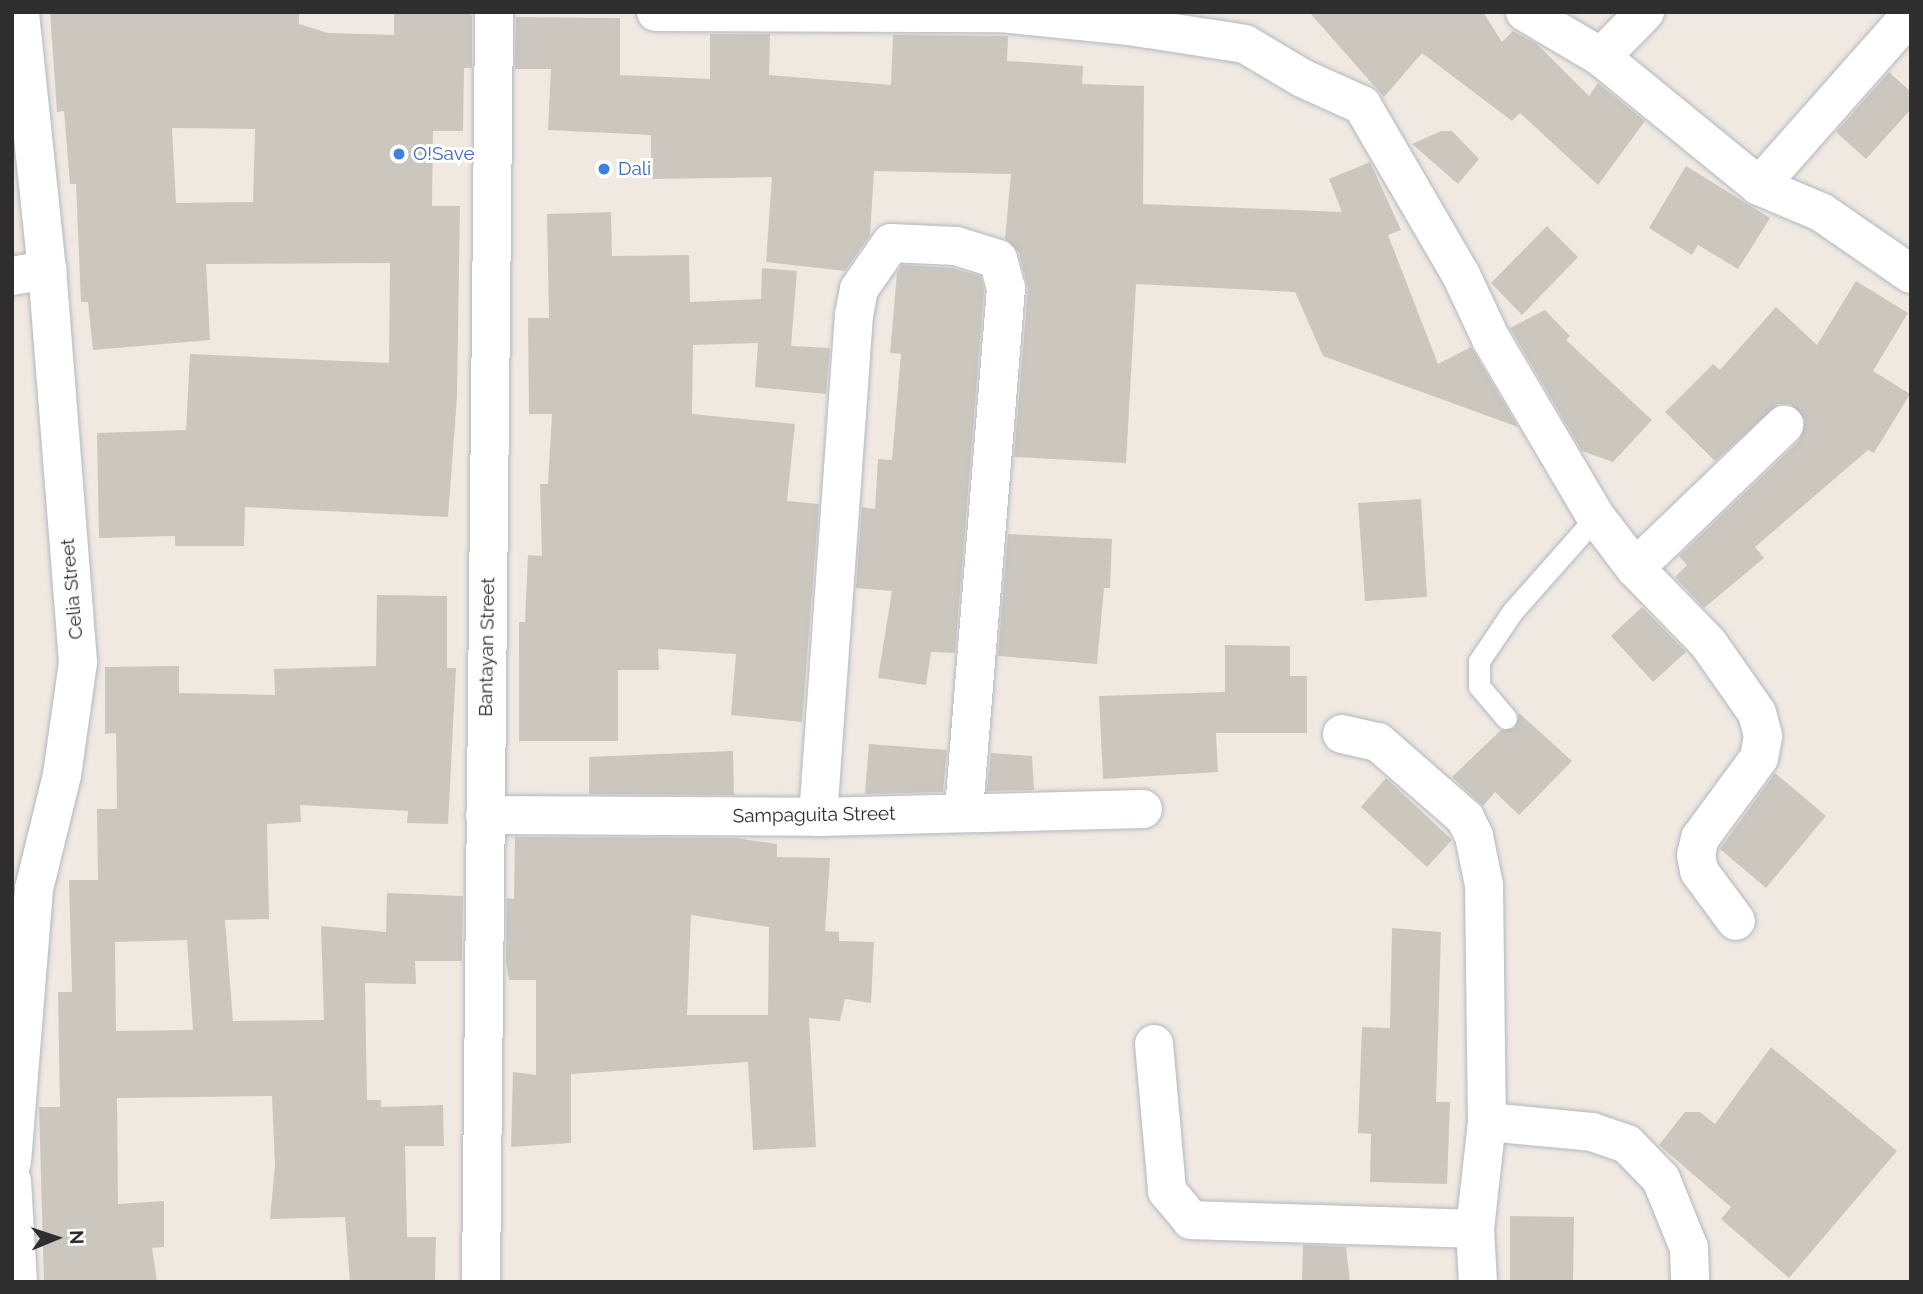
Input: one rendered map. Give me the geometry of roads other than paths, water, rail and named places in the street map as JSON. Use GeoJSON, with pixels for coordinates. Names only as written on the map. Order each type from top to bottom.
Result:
{"type":"FeatureCollection","features":[{"type":"Feature","properties":{"kind":"street","name":"Celia Street"},"geometry":{"type":"LineString","coordinates":[[12,1161],[23,889],[62,775],[78,663],[30,273],[20,12]]}},
{"type":"Feature","properties":{"kind":"street","name":"Bantayan Street"},"geometry":{"type":"LineString","coordinates":[[481,1282],[494,12]]}},
{"type":"Feature","properties":{"kind":"street"},"geometry":{"type":"LineString","coordinates":[[656,12],[1001,13],[1129,26],[1245,44],[1302,78],[1362,105],[1461,275],[1491,339],[1596,517],[1635,568],[1708,643],[1757,713],[1763,736],[1759,758],[1700,838],[1696,855],[1699,871],[1735,921]]}},
{"type":"Feature","properties":{"kind":"street"},"geometry":{"type":"LineString","coordinates":[[1525,12],[1601,57],[1759,186],[1821,212],[1911,274]]}},
{"type":"Feature","properties":{"kind":"street"},"geometry":{"type":"LineString","coordinates":[[1601,57],[1644,12]]}},
{"type":"Feature","properties":{"kind":"street"},"geometry":{"type":"LineString","coordinates":[[1759,186],[1911,14]]}},
{"type":"Feature","properties":{"kind":"street"},"geometry":{"type":"LineString","coordinates":[[818,817],[854,316],[859,289],[891,243],[956,246],[998,259],[1006,288],[964,810]]}},
{"type":"Feature","properties":{"kind":"street"},"geometry":{"type":"LineString","coordinates":[[1635,568],[1784,425]]}},
{"type":"Feature","properties":{"kind":"street"},"geometry":{"type":"LineString","coordinates":[[1342,734],[1378,742],[1465,818],[1474,836],[1483,885],[1487,1122],[1475,1229],[1478,1282]]}},
{"type":"Feature","properties":{"kind":"street","name":"Sampaguita Street"},"geometry":{"type":"LineString","coordinates":[[485,815],[818,817],[964,810],[1143,808]]}},
{"type":"Feature","properties":{"kind":"street"},"geometry":{"type":"LineString","coordinates":[[1154,1044],[1167,1191],[1191,1220],[1475,1229]]}},
{"type":"Feature","properties":{"kind":"street"},"geometry":{"type":"LineString","coordinates":[[1487,1122],[1592,1132],[1627,1144],[1661,1179],[1689,1248],[1690,1282]]}},
{"type":"Feature","properties":{"kind":"street"},"geometry":{"type":"LineString","coordinates":[[12,1181],[18,1282]]}},
{"type":"Feature","properties":{"kind":"lane"},"geometry":{"type":"LineString","coordinates":[[1506,718],[1479,686],[1479,661],[1512,612],[1596,517]]}},
{"type":"Feature","properties":{"kind":"place","name":"O!Save"},"geometry":{"type":"Point","coordinates":[399,154]}},
{"type":"Feature","properties":{"kind":"place","name":"Dali"},"geometry":{"type":"Point","coordinates":[604,169]}}]}
